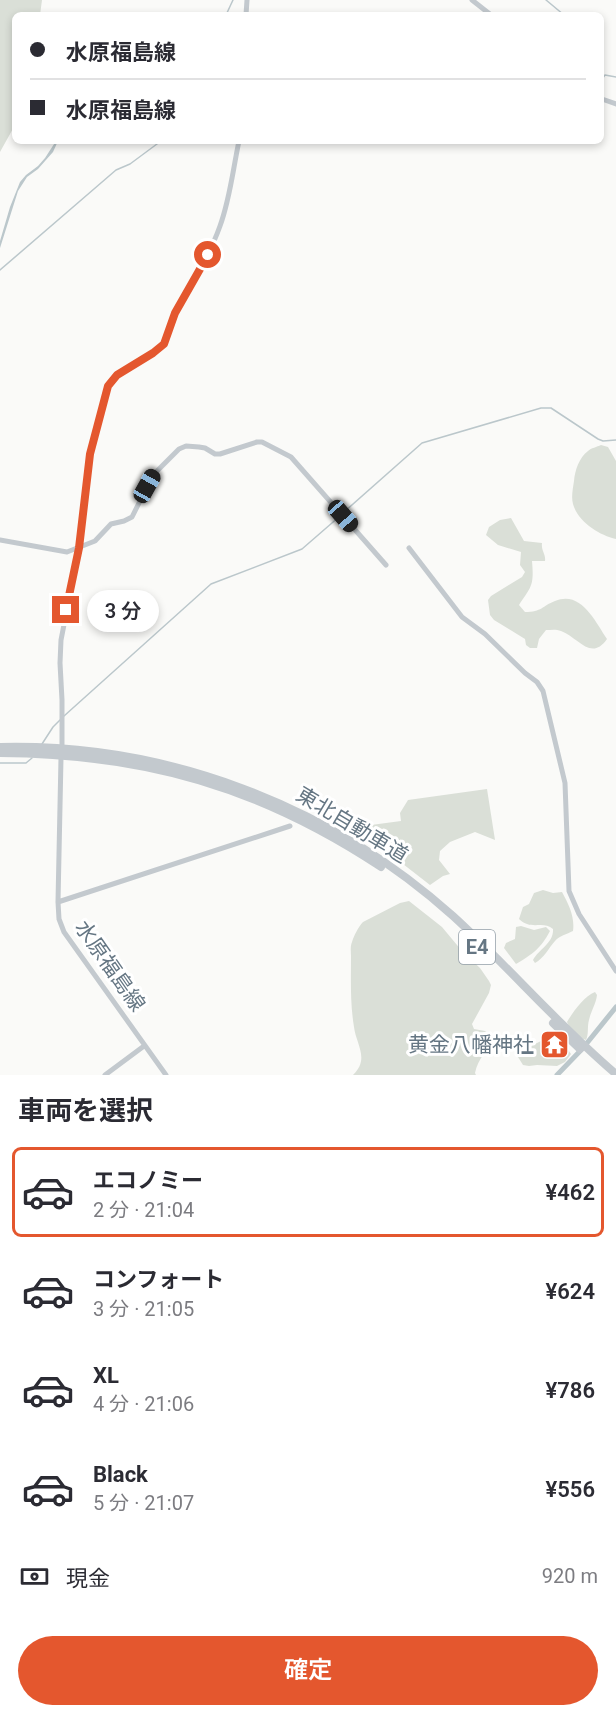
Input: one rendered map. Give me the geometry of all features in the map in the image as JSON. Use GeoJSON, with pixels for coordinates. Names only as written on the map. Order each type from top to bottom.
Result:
{"type":"FeatureCollection","features":[{"type":"Feature","properties":{"kind":"highway","name":"東北自動車道"},"geometry":{"type":"LineString","coordinates":[[0,747],[59,752],[98,752],[217,779],[268,797],[311,818],[369,855],[449,920],[580,1045],[616,1074]]}},
{"type":"Feature","properties":{"kind":"highway","name":"東北自動車道"},"geometry":{"type":"LineString","coordinates":[[0,753],[35,750]]}},
{"type":"Feature","properties":{"kind":"highway","name":"東北自動車道"},"geometry":{"type":"LineString","coordinates":[[588,1052],[609,1075]]}},
{"type":"Feature","properties":{"kind":"street"},"geometry":{"type":"LineString","coordinates":[[472,0],[487,12]]}},
{"type":"Feature","properties":{"kind":"street","name":"水原福島線"},"geometry":{"type":"LineString","coordinates":[[166,1075],[64,932],[59,919],[59,752],[62,718],[60,648],[79,548],[90,454],[108,386],[117,375],[164,344],[175,313],[200,270],[221,224],[238,144]]}},
{"type":"Feature","properties":{"kind":"street"},"geometry":{"type":"LineString","coordinates":[[0,540],[67,552],[79,548],[100,537],[111,524],[132,517],[153,475],[177,450],[186,446],[202,447],[215,454],[220,454],[262,442],[291,457],[386,565]]}},
{"type":"Feature","properties":{"kind":"street"},"geometry":{"type":"LineString","coordinates":[[409,548],[462,617],[486,633],[525,673],[537,682],[543,691],[565,783],[569,891],[579,914],[616,971]]}},
{"type":"Feature","properties":{"kind":"street"},"geometry":{"type":"LineString","coordinates":[[58,902],[290,826]]}},
{"type":"Feature","properties":{"kind":"street"},"geometry":{"type":"LineString","coordinates":[[105,1075],[144,1046]]}},
{"type":"Feature","properties":{"kind":"shaded area"},"geometry":{"type":"Polygon","coordinates":[[[0,0],[42,0],[40,12],[12,12],[12,130],[0,152],[0,0]]]}},
{"type":"Feature","properties":{"kind":"shaded area"},"geometry":{"type":"Polygon","coordinates":[[[54,144],[57,144],[53,152],[38,169],[27,177],[18,191],[0,248],[10,207],[20,182],[45,158],[54,144]]]}},
{"type":"Feature","properties":{"kind":"shaded area"},"geometry":{"type":"Polygon","coordinates":[[[601,445],[608,447],[616,461],[616,539],[596,531],[584,522],[572,501],[576,469],[580,461],[589,450],[601,445]]]}},
{"type":"Feature","properties":{"kind":"shaded area"},"geometry":{"type":"Polygon","coordinates":[[[511,518],[524,541],[542,543],[545,559],[545,561],[532,561],[531,585],[519,605],[525,612],[531,612],[564,599],[580,603],[592,616],[607,639],[601,646],[590,648],[561,631],[546,630],[539,639],[537,648],[530,648],[526,645],[525,639],[494,620],[490,615],[488,600],[491,596],[522,577],[525,572],[520,565],[521,552],[498,545],[486,535],[489,527],[500,520],[511,518]]]}},
{"type":"Feature","properties":{"kind":"shaded area"},"geometry":{"type":"Polygon","coordinates":[[[487,789],[495,840],[475,832],[450,842],[440,851],[439,860],[450,874],[430,885],[385,850],[364,838],[362,829],[371,828],[371,825],[401,821],[400,813],[408,800],[487,789]]]}},
{"type":"Feature","properties":{"kind":"shaded area"},"geometry":{"type":"Polygon","coordinates":[[[543,890],[553,893],[562,892],[572,916],[573,931],[557,939],[535,963],[533,960],[549,942],[553,929],[545,925],[523,923],[519,919],[523,907],[529,904],[534,893],[543,890]]]}},
{"type":"Feature","properties":{"kind":"shaded area"},"geometry":{"type":"Polygon","coordinates":[[[409,901],[442,927],[480,968],[491,985],[472,1024],[474,1029],[485,1031],[492,1038],[478,1063],[476,1075],[353,1075],[361,1063],[361,1051],[355,1033],[352,1009],[351,944],[363,922],[400,903],[409,901]]]}},
{"type":"Feature","properties":{"kind":"shaded area"},"geometry":{"type":"Polygon","coordinates":[[[521,926],[534,930],[546,927],[550,931],[536,950],[516,964],[504,948],[506,943],[515,939],[516,927],[521,926]]]}},
{"type":"Feature","properties":{"kind":"shaded area"},"geometry":{"type":"Polygon","coordinates":[[[595,992],[597,995],[589,1020],[586,1040],[580,1037],[567,1022],[583,1001],[595,992]]]}},
{"type":"Feature","properties":{"kind":"shaded area"},"geometry":{"type":"Polygon","coordinates":[[[551,1036],[562,1041],[571,1054],[565,1062],[557,1066],[523,1065],[518,1057],[521,1051],[551,1036]]]}},
{"type":"Feature","properties":{"kind":"waterway"},"geometry":{"type":"LineString","coordinates":[[227,12],[233,0]]}},
{"type":"Feature","properties":{"kind":"waterway"},"geometry":{"type":"LineString","coordinates":[[546,0],[560,12]]}},
{"type":"Feature","properties":{"kind":"waterway"},"geometry":{"type":"LineString","coordinates":[[604,76],[616,77]]}},
{"type":"Feature","properties":{"kind":"waterway"},"geometry":{"type":"LineString","coordinates":[[0,270],[116,170],[130,164],[157,144]]}},
{"type":"Feature","properties":{"kind":"waterway"},"geometry":{"type":"LineString","coordinates":[[344,512],[422,443],[541,408],[551,408],[598,439],[616,440]]}},
{"type":"Feature","properties":{"kind":"waterway"},"geometry":{"type":"LineString","coordinates":[[64,716],[211,584],[302,549],[340,516]]}},
{"type":"Feature","properties":{"kind":"waterway"},"geometry":{"type":"LineString","coordinates":[[42,744],[60,720]]}},
{"type":"Feature","properties":{"kind":"waterway"},"geometry":{"type":"LineString","coordinates":[[0,763],[26,763],[32,758]]}},
{"type":"Feature","properties":{"kind":"waterway"},"geometry":{"type":"LineString","coordinates":[[557,1075],[583,1048],[616,1007]]}},
{"type":"Feature","properties":{"kind":"place","name":"黄金八幡神社"},"geometry":{"type":"Point","coordinates":[555,1045]}},
{"type":"Feature","properties":{"kind":"route"},"geometry":{"type":"LineString","coordinates":[[66,610],[79,548],[90,454],[108,386],[117,375],[164,344],[175,313],[208,255]]}}]}
